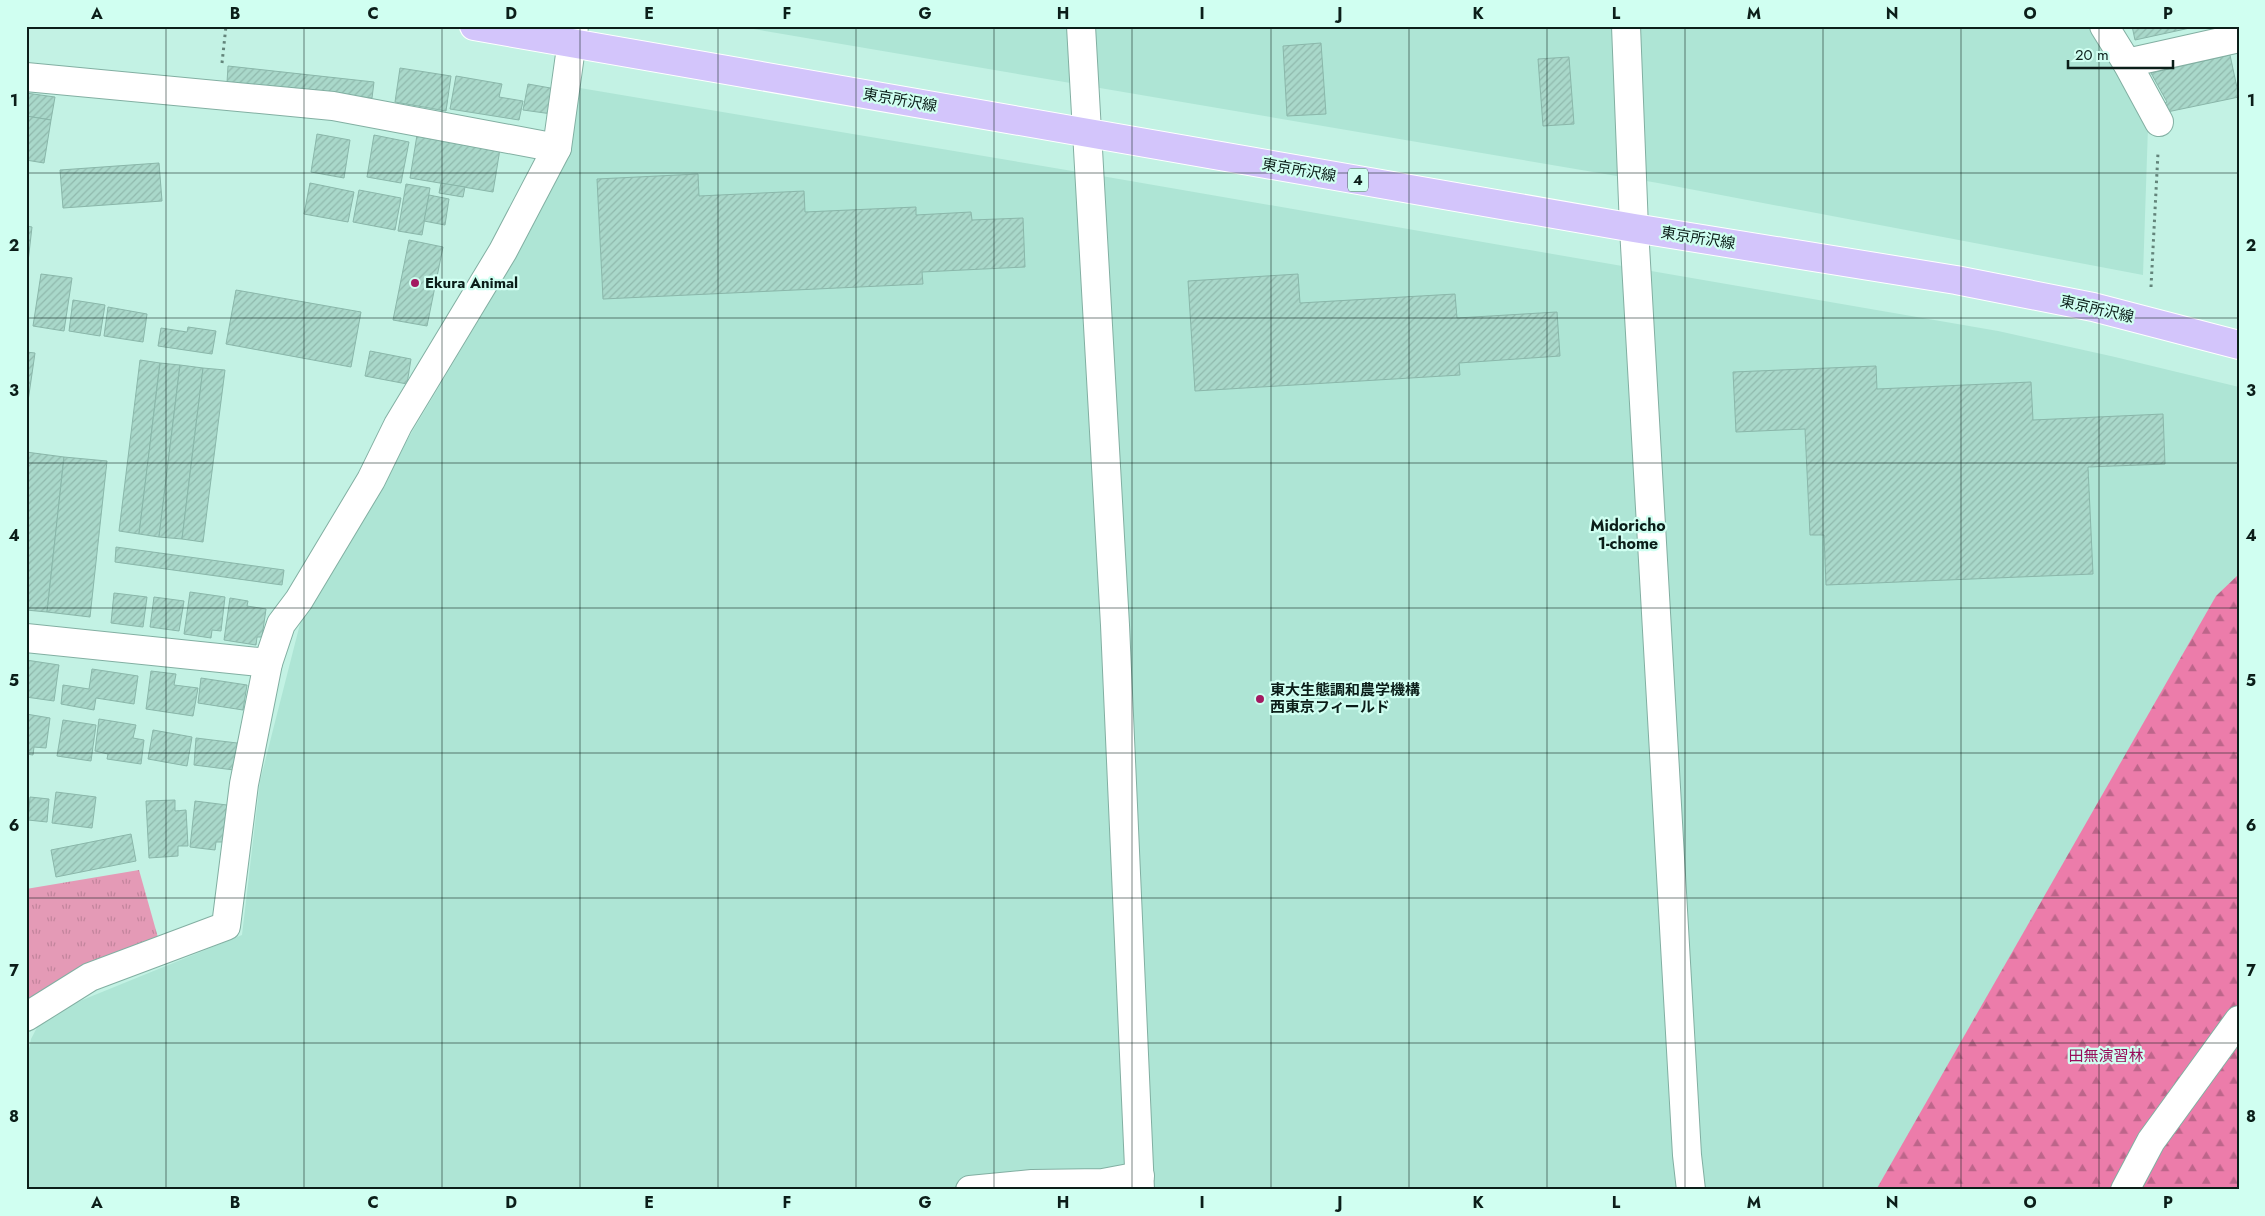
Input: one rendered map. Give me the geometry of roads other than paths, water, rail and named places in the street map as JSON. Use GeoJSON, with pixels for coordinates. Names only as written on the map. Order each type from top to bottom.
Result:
{"type":"FeatureCollection","features":[{"type":"Feature","properties":{"kind":"main road","name":"東京所沢線"},"geometry":{"type":"LineString","coordinates":[[474,26],[574,35],[1087,133],[1634,228],[1946,278],[2073,303],[2239,346]]}},
{"type":"Feature","properties":{"kind":"street"},"geometry":{"type":"LineString","coordinates":[[970,1190],[1032,1184],[1140,1183],[1115,625],[1081,26]]}},
{"type":"Feature","properties":{"kind":"street"},"geometry":{"type":"LineString","coordinates":[[1626,26],[1634,228],[1687,1155],[1691,1190]]}},
{"type":"Feature","properties":{"kind":"street"},"geometry":{"type":"LineString","coordinates":[[2104,26],[2127,63],[2159,122]]}},
{"type":"Feature","properties":{"kind":"street"},"geometry":{"type":"LineString","coordinates":[[26,1017],[90,977],[226,926],[244,784],[268,664],[281,624],[299,600],[371,480],[398,425],[503,252],[557,148],[574,35]]}},
{"type":"Feature","properties":{"kind":"street"},"geometry":{"type":"LineString","coordinates":[[2127,63],[2239,38]]}},
{"type":"Feature","properties":{"kind":"street"},"geometry":{"type":"LineString","coordinates":[[26,77],[333,106],[557,148]]}},
{"type":"Feature","properties":{"kind":"street"},"geometry":{"type":"LineString","coordinates":[[26,638],[268,664]]}},
{"type":"Feature","properties":{"kind":"street"},"geometry":{"type":"LineString","coordinates":[[2125,1190],[2151,1141],[2239,1020]]}},
{"type":"Feature","properties":{"kind":"place","name":"Ekura Animal"},"geometry":{"type":"Point","coordinates":[415,283]}},
{"type":"Feature","properties":{"kind":"place","name":"東大生態調和農学機構 西東京フィールド"},"geometry":{"type":"Point","coordinates":[1260,699]}},
{"type":"Feature","properties":{"kind":"district","name":"Midoricho 1-chome"},"geometry":{"type":"Point","coordinates":[1628,534]}},
{"type":"Feature","properties":{"kind":"park label","name":"田無演習林"},"geometry":{"type":"Point","coordinates":[2106,1056]}}]}
